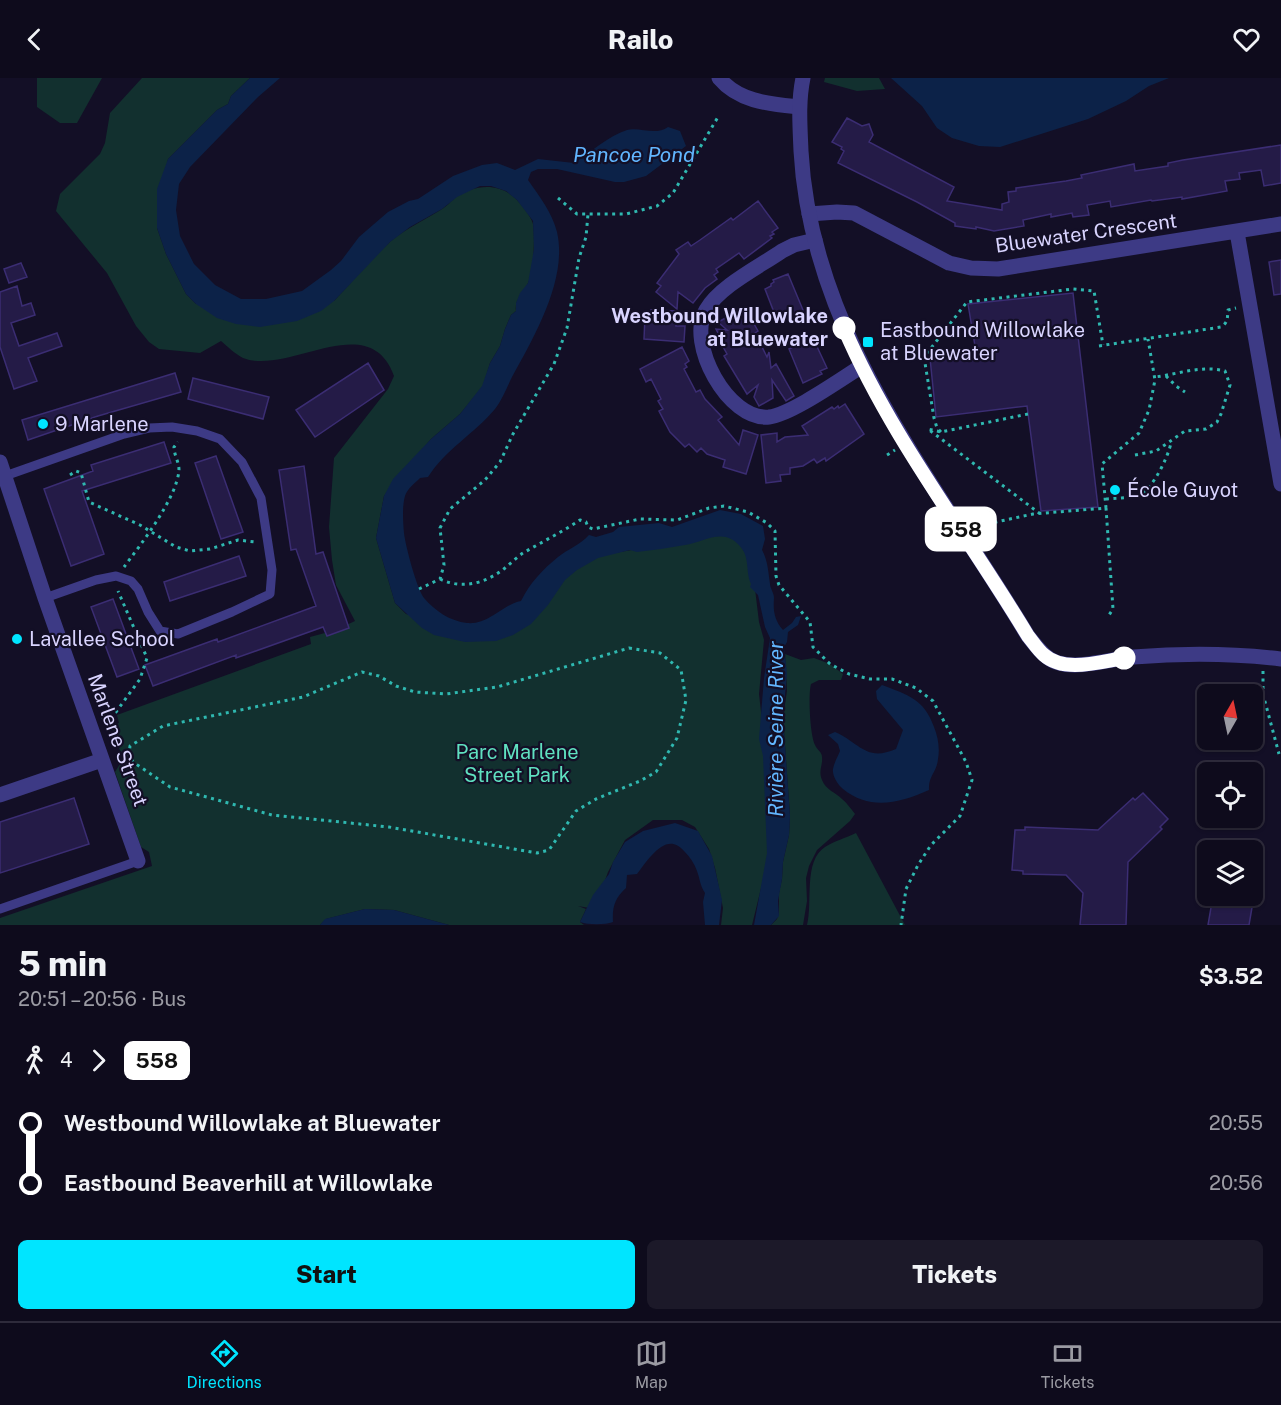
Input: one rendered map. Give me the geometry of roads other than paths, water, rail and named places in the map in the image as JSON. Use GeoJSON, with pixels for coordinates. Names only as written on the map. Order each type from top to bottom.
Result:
{"type":"FeatureCollection","features":[{"type":"Feature","properties":{"kind":"street"},"geometry":{"type":"LineString","coordinates":[[719,78],[725,85],[747,99],[774,105],[799,107]]}},
{"type":"Feature","properties":{"kind":"street"},"geometry":{"type":"LineString","coordinates":[[803,78],[799,107],[802,168],[809,214],[830,291],[862,366],[905,443],[1028,636],[1044,656],[1057,663],[1070,665],[1193,653],[1281,659]]}},
{"type":"Feature","properties":{"kind":"street","name":"Bluewater Crescent"},"geometry":{"type":"LineString","coordinates":[[809,214],[854,213],[949,262],[971,268],[998,269],[1281,224]]}},
{"type":"Feature","properties":{"kind":"street"},"geometry":{"type":"LineString","coordinates":[[1237,232],[1281,484]]}},
{"type":"Feature","properties":{"kind":"street"},"geometry":{"type":"LineString","coordinates":[[815,240],[794,245],[782,251],[713,300],[702,318],[700,327],[700,339],[711,370],[728,399],[740,409],[751,414],[769,417],[788,411],[862,366]]}},
{"type":"Feature","properties":{"kind":"street","name":"Marlene Street"},"geometry":{"type":"LineString","coordinates":[[2,469],[138,861]]}},
{"type":"Feature","properties":{"kind":"street"},"geometry":{"type":"LineString","coordinates":[[0,795],[102,760]]}},
{"type":"Feature","properties":{"kind":"lane"},"geometry":{"type":"LineString","coordinates":[[2,469],[124,434],[149,428],[172,427],[196,430],[220,438],[242,462],[261,498],[272,570],[270,594],[232,612],[178,634],[160,631],[148,612],[138,589],[131,581],[116,576],[96,580],[45,598]]}},
{"type":"Feature","properties":{"kind":"lane"},"geometry":{"type":"LineString","coordinates":[[0,909],[138,861]]}},
{"type":"Feature","properties":{"kind":"water"},"geometry":{"type":"Polygon","coordinates":[[[250,78],[280,78],[258,97],[190,167],[179,184],[176,210],[180,236],[194,264],[215,285],[241,299],[266,299],[302,291],[341,261],[359,237],[388,212],[418,199],[453,176],[482,165],[497,163],[515,170],[538,159],[574,163],[606,140],[632,129],[658,131],[668,127],[680,131],[686,146],[646,176],[615,182],[557,169],[538,169],[531,172],[528,180],[545,204],[557,232],[558,269],[547,307],[495,409],[443,458],[428,477],[420,478],[407,491],[403,505],[404,533],[415,577],[424,598],[443,615],[467,623],[475,623],[521,601],[532,583],[547,567],[589,535],[596,537],[613,532],[619,527],[659,523],[672,527],[720,510],[741,514],[763,526],[765,539],[762,550],[767,562],[770,586],[774,596],[776,619],[783,630],[796,617],[801,616],[798,625],[788,632],[784,647],[787,673],[783,717],[790,816],[778,901],[779,916],[771,925],[754,925],[767,853],[763,756],[759,739],[770,638],[765,627],[758,595],[750,587],[744,552],[734,541],[721,536],[690,544],[637,552],[630,550],[598,558],[565,580],[548,605],[531,624],[513,635],[496,641],[465,642],[434,635],[422,628],[395,603],[376,538],[384,496],[393,479],[431,439],[460,414],[482,386],[511,315],[516,311],[520,293],[528,283],[534,249],[533,221],[517,200],[506,191],[491,186],[480,186],[457,197],[390,242],[334,301],[321,311],[297,321],[260,327],[236,324],[217,318],[186,294],[166,254],[157,228],[157,189],[168,159],[217,110],[228,104],[231,96],[250,78]]]}},
{"type":"Feature","properties":{"kind":"water"},"geometry":{"type":"Polygon","coordinates":[[[891,78],[1169,78],[1149,86],[1126,101],[1088,119],[1000,147],[979,146],[952,138],[937,128],[922,106],[891,78]]]}},
{"type":"Feature","properties":{"kind":"water"},"geometry":{"type":"Polygon","coordinates":[[[882,685],[907,695],[920,704],[930,718],[939,751],[929,790],[885,803],[853,796],[839,785],[834,777],[833,769],[840,751],[838,744],[828,735],[835,732],[870,752],[886,752],[896,749],[903,730],[877,699],[876,691],[882,685]]]}},
{"type":"Feature","properties":{"kind":"water"},"geometry":{"type":"Polygon","coordinates":[[[675,823],[698,831],[712,856],[722,900],[719,925],[705,925],[703,902],[705,893],[696,868],[684,851],[677,845],[671,844],[658,849],[637,874],[627,875],[626,888],[615,903],[613,922],[587,924],[580,922],[593,895],[609,874],[625,842],[643,831],[675,823]]]}},
{"type":"Feature","properties":{"kind":"water"},"geometry":{"type":"Polygon","coordinates":[[[365,909],[394,910],[449,925],[320,925],[325,919],[365,909]]]}},
{"type":"Feature","properties":{"kind":"place","name":"Westbound Willowlake at Bluewater"},"geometry":{"type":"Point","coordinates":[844,328]}},
{"type":"Feature","properties":{"kind":"place","name":"Eastbound Willowlake at Bluewater"},"geometry":{"type":"Point","coordinates":[868,342]}},
{"type":"Feature","properties":{"kind":"place","name":"9 Marlene"},"geometry":{"type":"Point","coordinates":[43,424]}},
{"type":"Feature","properties":{"kind":"place","name":"École Guyot"},"geometry":{"type":"Point","coordinates":[1115,490]}},
{"type":"Feature","properties":{"kind":"place","name":"Lavallee School"},"geometry":{"type":"Point","coordinates":[17,639]}},
{"type":"Feature","properties":{"kind":"water label","name":"Pancoe Pond"},"geometry":{"type":"Point","coordinates":[634,154]}},
{"type":"Feature","properties":{"kind":"water label","name":"Rivière Seine River"},"geometry":{"type":"Point","coordinates":[775,729]}},
{"type":"Feature","properties":{"kind":"park label","name":"Parc Marlene Street Park"},"geometry":{"type":"Point","coordinates":[517,764]}}]}
